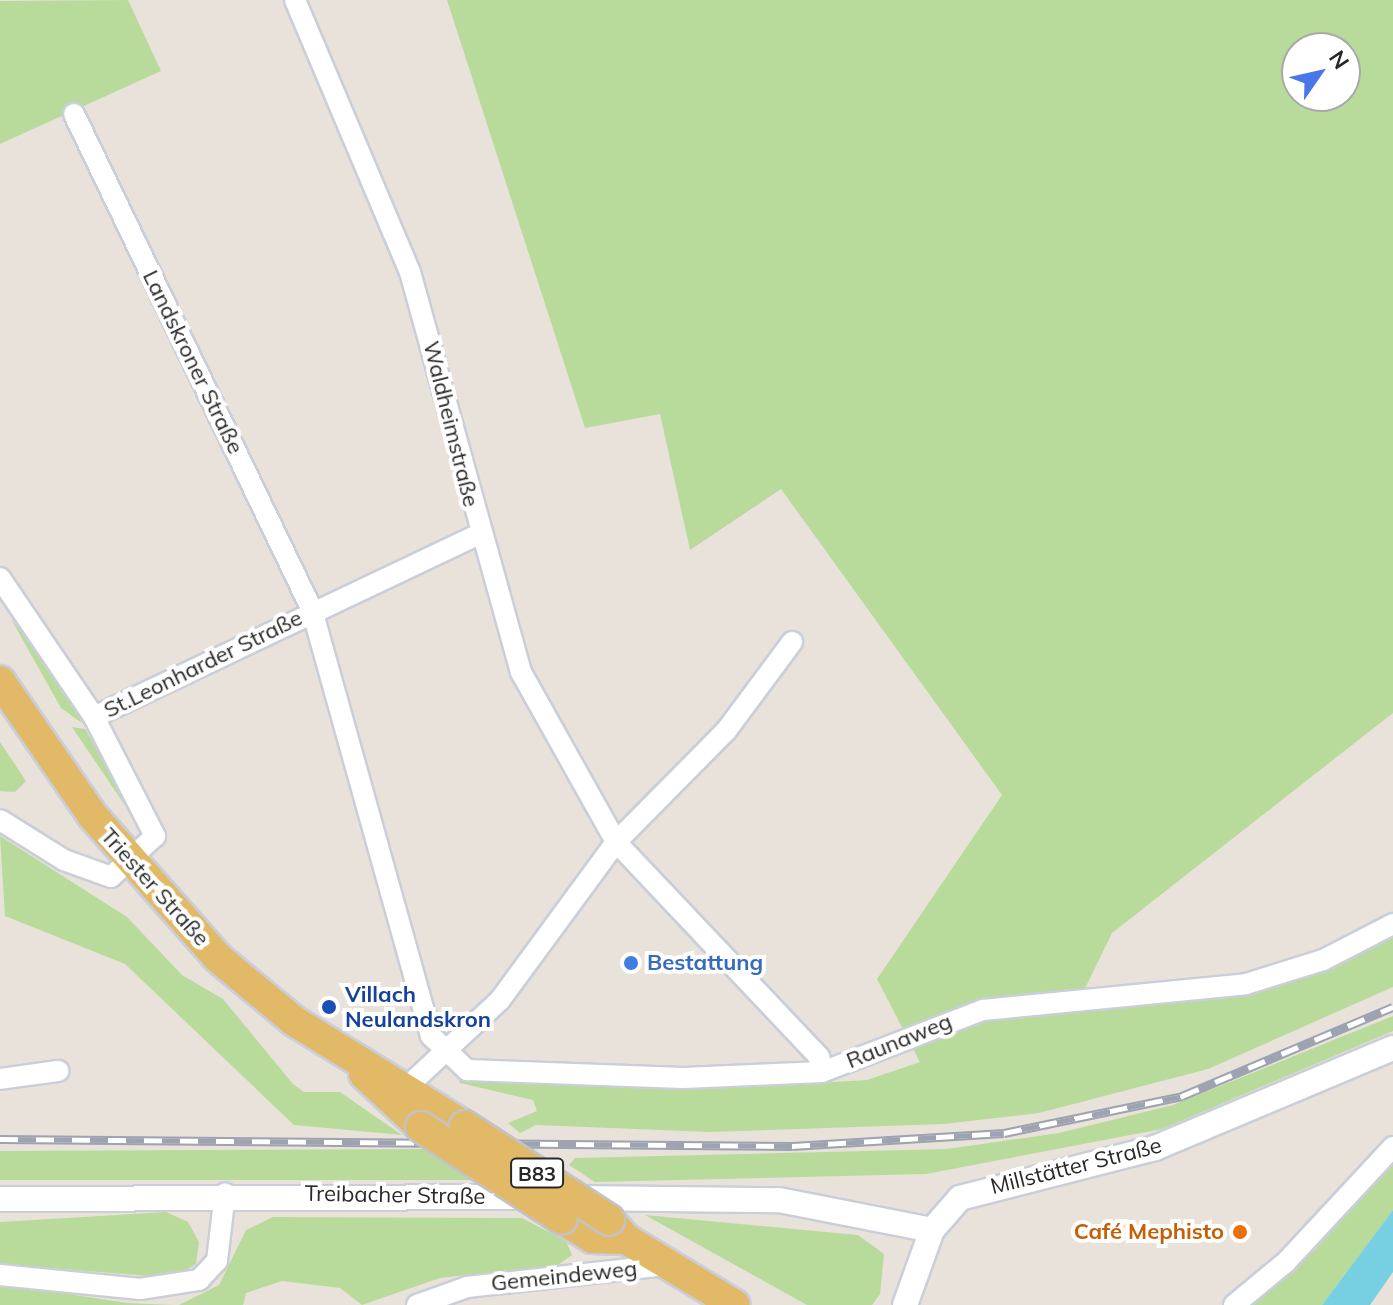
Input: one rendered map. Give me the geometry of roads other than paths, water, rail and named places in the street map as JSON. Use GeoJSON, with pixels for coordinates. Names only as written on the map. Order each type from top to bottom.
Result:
{"type":"FeatureCollection","features":[{"type":"Feature","properties":{"kind":"main road","name":"Triester Straße"},"geometry":{"type":"LineString","coordinates":[[0,681],[129,861],[217,957],[349,1057],[421,1127],[592,1238],[617,1229]]}},
{"type":"Feature","properties":{"kind":"main road","name":"Triester Straße"},"geometry":{"type":"LineString","coordinates":[[349,1057],[407,1087],[666,1265],[735,1305]]}},
{"type":"Feature","properties":{"kind":"street","name":"Waldheimstraße"},"geometry":{"type":"LineString","coordinates":[[295,0],[410,272],[479,534],[521,672],[616,842],[819,1057],[822,1072]]}},
{"type":"Feature","properties":{"kind":"street","name":"Landskroner Straße"},"geometry":{"type":"LineString","coordinates":[[74,114],[312,610],[431,1036],[447,1052]]}},
{"type":"Feature","properties":{"kind":"street"},"geometry":{"type":"LineString","coordinates":[[312,610],[479,534]]}},
{"type":"Feature","properties":{"kind":"street"},"geometry":{"type":"LineString","coordinates":[[0,578],[94,717],[155,836],[111,877],[64,860],[0,820]]}},
{"type":"Feature","properties":{"kind":"street","name":"St.Leonharder Straße"},"geometry":{"type":"LineString","coordinates":[[94,717],[312,610]]}},
{"type":"Feature","properties":{"kind":"street"},"geometry":{"type":"LineString","coordinates":[[407,1087],[447,1052],[536,956],[616,842],[726,731],[792,642]]}},
{"type":"Feature","properties":{"kind":"street","name":"Raunaweg"},"geometry":{"type":"LineString","coordinates":[[447,1052],[467,1070],[683,1078],[822,1072],[983,1010],[1246,984],[1323,960],[1393,924]]}},
{"type":"Feature","properties":{"kind":"street","name":"Millstätter Straße"},"geometry":{"type":"LineString","coordinates":[[905,1305],[932,1230],[960,1198],[1155,1148],[1393,1048]]}},
{"type":"Feature","properties":{"kind":"street"},"geometry":{"type":"LineString","coordinates":[[0,1079],[58,1071]]}},
{"type":"Feature","properties":{"kind":"street"},"geometry":{"type":"LineString","coordinates":[[1234,1305],[1286,1262],[1393,1147]]}},
{"type":"Feature","properties":{"kind":"street"},"geometry":{"type":"LineString","coordinates":[[0,1275],[140,1289],[188,1284],[217,1261],[225,1193]]}},
{"type":"Feature","properties":{"kind":"street","name":"Treibacher Straße"},"geometry":{"type":"LineString","coordinates":[[0,1199],[225,1193],[779,1200],[932,1230]]}},
{"type":"Feature","properties":{"kind":"street","name":"Gemeindeweg"},"geometry":{"type":"LineString","coordinates":[[417,1305],[467,1287],[666,1265]]}},
{"type":"Feature","properties":{"kind":"water"},"geometry":{"type":"Polygon","coordinates":[[[1393,1210],[1393,1272],[1370,1305],[1322,1305],[1393,1210]]]}},
{"type":"Feature","properties":{"kind":"railway"},"geometry":{"type":"LineString","coordinates":[[0,1139],[792,1146],[1004,1133],[1182,1096],[1393,1007]]}},
{"type":"Feature","properties":{"kind":"place","name":"Bestattung"},"geometry":{"type":"Point","coordinates":[631,963]}},
{"type":"Feature","properties":{"kind":"place","name":"Villach Neulandskron"},"geometry":{"type":"Point","coordinates":[329,1007]}},
{"type":"Feature","properties":{"kind":"place","name":"Café Mephisto"},"geometry":{"type":"Point","coordinates":[1240,1232]}}]}
